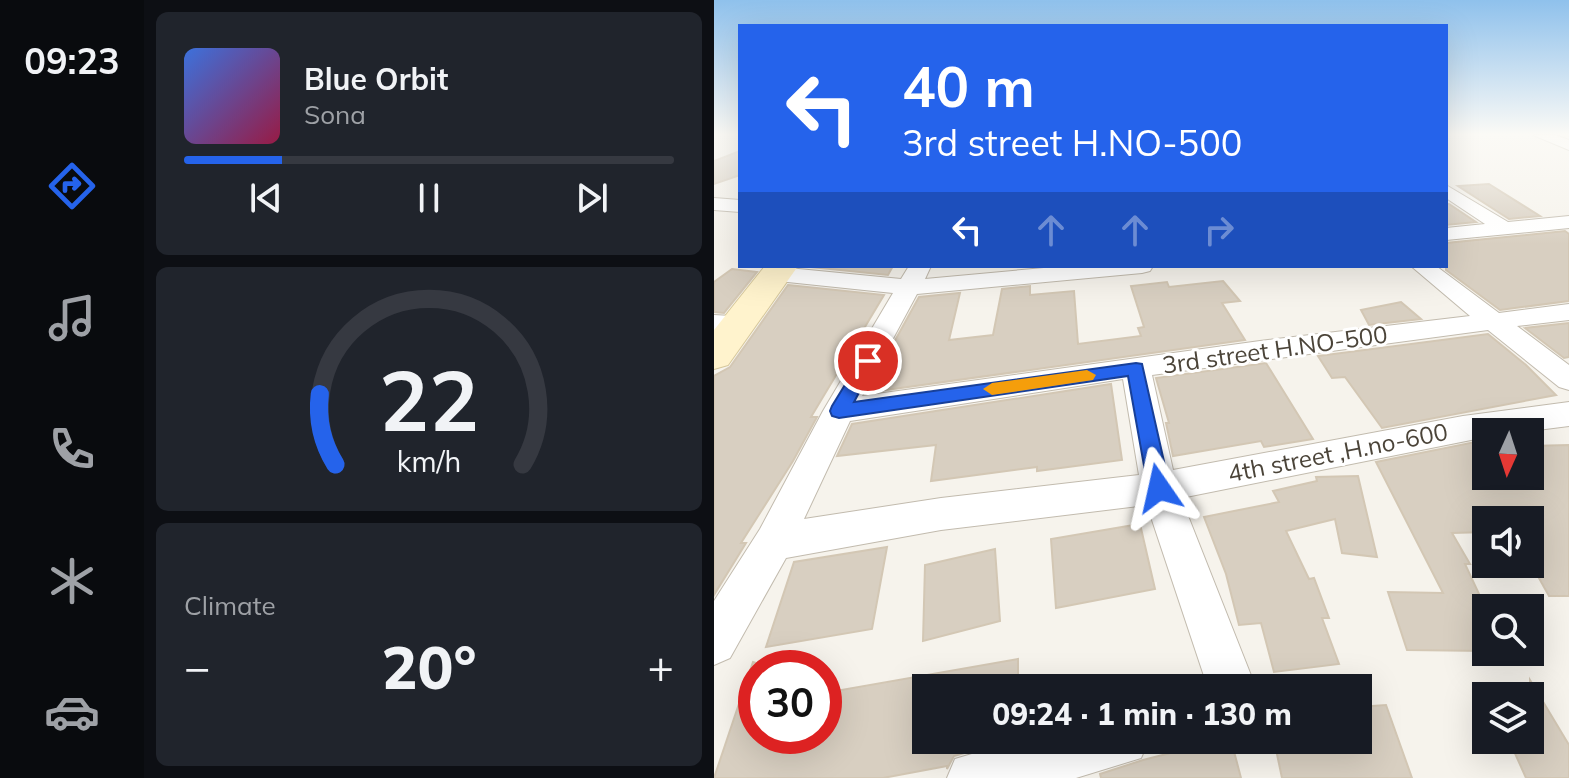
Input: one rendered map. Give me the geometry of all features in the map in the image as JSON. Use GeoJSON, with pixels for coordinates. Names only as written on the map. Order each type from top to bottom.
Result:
{"type":"FeatureCollection","features":[{"type":"Feature","properties":{"kind":"street"},"geometry":{"type":"LineString","coordinates":[[1448,191],[1507,230]]}},
{"type":"Feature","properties":{"kind":"street"},"geometry":{"type":"LineString","coordinates":[[714,204],[738,206]]}},
{"type":"Feature","properties":{"kind":"street"},"geometry":{"type":"LineString","coordinates":[[1448,234],[1569,222]]}},
{"type":"Feature","properties":{"kind":"street"},"geometry":{"type":"LineString","coordinates":[[714,356],[727,323],[780,270],[863,285],[915,276],[1097,268]]}},
{"type":"Feature","properties":{"kind":"street"},"geometry":{"type":"LineString","coordinates":[[1425,268],[1569,380]]}},
{"type":"Feature","properties":{"kind":"street"},"geometry":{"type":"LineString","coordinates":[[714,642],[774,542],[839,411],[915,276]]}},
{"type":"Feature","properties":{"kind":"street","name":"3rd street H.NO-500"},"geometry":{"type":"LineString","coordinates":[[839,411],[1569,312]]}},
{"type":"Feature","properties":{"kind":"street"},"geometry":{"type":"LineString","coordinates":[[1136,369],[1159,488],[1227,674]]}},
{"type":"Feature","properties":{"kind":"street","name":"4th street ,H.no-600"},"geometry":{"type":"LineString","coordinates":[[774,542],[941,514],[1159,488],[1463,428],[1569,414]]}},
{"type":"Feature","properties":{"kind":"street"},"geometry":{"type":"LineString","coordinates":[[974,778],[1068,754]]}},
{"type":"Feature","properties":{"kind":"building"},"geometry":{"type":"Polygon","coordinates":[[[714,171],[738,171],[738,176],[714,184],[714,171]]]}},
{"type":"Feature","properties":{"kind":"building"},"geometry":{"type":"Polygon","coordinates":[[[1489,184],[1540,216],[1509,219],[1458,186],[1489,184]]]}},
{"type":"Feature","properties":{"kind":"building"},"geometry":{"type":"Polygon","coordinates":[[[1448,204],[1449,204],[1476,222],[1448,225],[1448,204]]]}},
{"type":"Feature","properties":{"kind":"building"},"geometry":{"type":"Polygon","coordinates":[[[1565,231],[1569,234],[1569,301],[1500,310],[1446,270],[1448,243],[1565,231]]]}},
{"type":"Feature","properties":{"kind":"building"},"geometry":{"type":"Polygon","coordinates":[[[820,268],[892,268],[888,275],[820,268]]]}},
{"type":"Feature","properties":{"kind":"building"},"geometry":{"type":"Polygon","coordinates":[[[732,269],[757,272],[724,313],[714,312],[714,282],[732,269]]]}},
{"type":"Feature","properties":{"kind":"building"},"geometry":{"type":"Polygon","coordinates":[[[1223,281],[1240,301],[1222,303],[1245,340],[879,391],[892,346],[919,297],[960,293],[949,340],[993,335],[1002,289],[1030,286],[1030,295],[1074,291],[1078,344],[1141,336],[1138,328],[1144,327],[1131,286],[1167,282],[1169,287],[1223,281]]]}},
{"type":"Feature","properties":{"kind":"building"},"geometry":{"type":"Polygon","coordinates":[[[788,285],[884,295],[811,417],[817,417],[741,543],[746,543],[714,595],[714,376],[730,367],[788,285]]]}},
{"type":"Feature","properties":{"kind":"building"},"geometry":{"type":"Polygon","coordinates":[[[1401,302],[1421,319],[1369,325],[1361,310],[1401,302]]]}},
{"type":"Feature","properties":{"kind":"building"},"geometry":{"type":"Polygon","coordinates":[[[1569,323],[1569,357],[1564,358],[1525,328],[1569,323]]]}},
{"type":"Feature","properties":{"kind":"building"},"geometry":{"type":"Polygon","coordinates":[[[1488,334],[1556,395],[1382,428],[1345,377],[1332,378],[1318,356],[1488,334]]]}},
{"type":"Feature","properties":{"kind":"building"},"geometry":{"type":"Polygon","coordinates":[[[1266,363],[1313,439],[1264,447],[1261,441],[1173,456],[1166,423],[1169,423],[1156,378],[1266,363]]]}},
{"type":"Feature","properties":{"kind":"building"},"geometry":{"type":"Polygon","coordinates":[[[1111,384],[1122,460],[931,481],[936,445],[837,456],[852,424],[1111,384]]]}},
{"type":"Feature","properties":{"kind":"building"},"geometry":{"type":"Polygon","coordinates":[[[1472,443],[1472,490],[1544,490],[1544,446],[1569,445],[1569,596],[1549,596],[1539,578],[1544,578],[1544,506],[1472,506],[1472,532],[1452,533],[1470,564],[1465,564],[1479,594],[1472,594],[1472,651],[1407,650],[1388,592],[1443,593],[1376,462],[1472,443]]]}},
{"type":"Feature","properties":{"kind":"building"},"geometry":{"type":"Polygon","coordinates":[[[1358,476],[1377,557],[1342,553],[1335,519],[1286,531],[1309,579],[1314,578],[1329,618],[1322,618],[1339,664],[1274,672],[1261,623],[1239,625],[1226,574],[1204,517],[1279,502],[1273,491],[1317,481],[1316,477],[1358,476]]]}},
{"type":"Feature","properties":{"kind":"building"},"geometry":{"type":"Polygon","coordinates":[[[1140,524],[1155,589],[1056,608],[1051,539],[1140,524]]]}},
{"type":"Feature","properties":{"kind":"building"},"geometry":{"type":"Polygon","coordinates":[[[887,547],[872,629],[766,647],[794,562],[887,547]]]}},
{"type":"Feature","properties":{"kind":"building"},"geometry":{"type":"Polygon","coordinates":[[[995,549],[1000,621],[923,641],[925,565],[995,549]]]}},
{"type":"Feature","properties":{"kind":"building"},"geometry":{"type":"Polygon","coordinates":[[[1018,659],[1018,674],[932,674],[1018,659]]]}},
{"type":"Feature","properties":{"kind":"building"},"geometry":{"type":"Polygon","coordinates":[[[912,678],[912,754],[961,754],[954,756],[947,769],[947,766],[883,778],[714,778],[738,707],[738,754],[842,754],[842,690],[912,678]]]}},
{"type":"Feature","properties":{"kind":"building"},"geometry":{"type":"Polygon","coordinates":[[[1544,703],[1569,745],[1569,778],[1526,778],[1515,754],[1544,754],[1544,703]]]}},
{"type":"Feature","properties":{"kind":"building"},"geometry":{"type":"Polygon","coordinates":[[[1386,705],[1412,778],[1282,778],[1277,754],[1372,754],[1372,706],[1386,705]]]}},
{"type":"Feature","properties":{"kind":"building"},"geometry":{"type":"Polygon","coordinates":[[[1166,754],[1235,754],[1241,778],[1101,778],[1100,774],[1166,754]]]}},
{"type":"Feature","properties":{"kind":"slow traffic"},"geometry":{"type":"LineString","coordinates":[[992,389],[1087,375]]}},
{"type":"Feature","properties":{"kind":"route"},"geometry":{"type":"LineString","coordinates":[[868,361],[839,411],[1136,369],[1159,488]]}}]}
